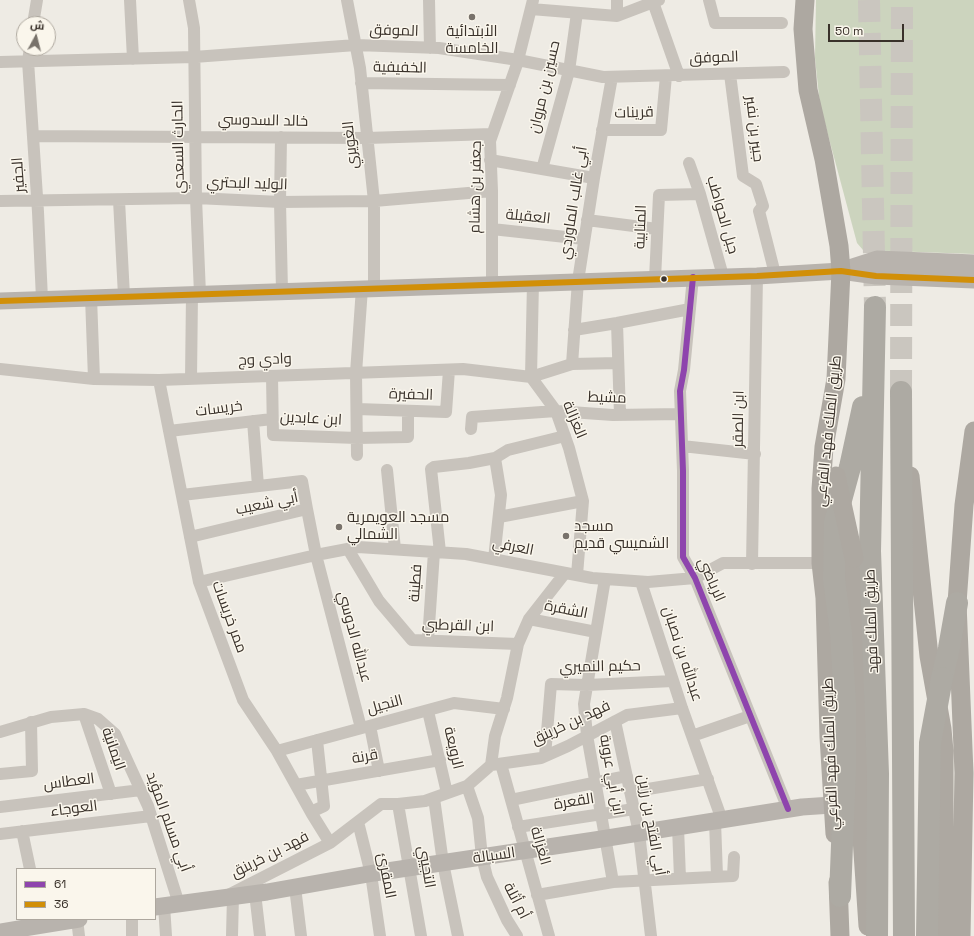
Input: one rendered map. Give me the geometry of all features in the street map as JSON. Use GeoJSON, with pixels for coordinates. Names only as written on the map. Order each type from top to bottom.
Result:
{"type":"FeatureCollection","features":[{"type":"Feature","properties":{"kind":"highway","name":"طريق الملك فهد"},"geometry":{"type":"LineString","coordinates":[[840,896],[845,769],[845,704],[842,640],[834,579],[835,522],[850,467],[866,389],[875,307],[870,551],[878,774],[877,936]]}},
{"type":"Feature","properties":{"kind":"highway","name":"طريق الملك فهد"},"geometry":{"type":"LineString","coordinates":[[901,392],[904,936]]}},
{"type":"Feature","properties":{"kind":"highway"},"geometry":{"type":"LineString","coordinates":[[927,936],[930,743],[957,603]]}},
{"type":"Feature","properties":{"kind":"main road","name":"طريق الملك فهد الفرعي"},"geometry":{"type":"LineString","coordinates":[[805,0],[804,28],[808,90],[824,159],[840,246],[841,271],[836,379],[824,448],[821,489],[821,563],[825,598],[832,805],[840,896],[840,936]]}},
{"type":"Feature","properties":{"kind":"main road"},"geometry":{"type":"LineString","coordinates":[[836,379],[836,476],[854,558],[858,779],[869,936]]}},
{"type":"Feature","properties":{"kind":"main road"},"geometry":{"type":"LineString","coordinates":[[901,392],[929,656],[942,729],[944,751],[944,936]]}},
{"type":"Feature","properties":{"kind":"main road"},"geometry":{"type":"LineString","coordinates":[[961,936],[962,795],[969,772],[957,603],[964,505],[974,431]]}},
{"type":"Feature","properties":{"kind":"street"},"geometry":{"type":"LineString","coordinates":[[34,16],[37,0]]}},
{"type":"Feature","properties":{"kind":"street"},"geometry":{"type":"LineString","coordinates":[[130,0],[133,59]]}},
{"type":"Feature","properties":{"kind":"street","name":"الحارث السعدي"},"geometry":{"type":"LineString","coordinates":[[189,0],[194,28],[196,198],[196,294],[191,379]]}},
{"type":"Feature","properties":{"kind":"street","name":"الغويري"},"geometry":{"type":"LineString","coordinates":[[347,0],[356,46],[361,83],[374,201],[368,288],[356,373],[357,455]]}},
{"type":"Feature","properties":{"kind":"street"},"geometry":{"type":"LineString","coordinates":[[429,0],[430,48]]}},
{"type":"Feature","properties":{"kind":"street"},"geometry":{"type":"LineString","coordinates":[[617,0],[617,16]]}},
{"type":"Feature","properties":{"kind":"street"},"geometry":{"type":"LineString","coordinates":[[710,0],[715,23],[782,23]]}},
{"type":"Feature","properties":{"kind":"street"},"geometry":{"type":"LineString","coordinates":[[532,4],[577,13],[617,16],[656,1],[679,76]]}},
{"type":"Feature","properties":{"kind":"street","name":"جعفر بن هشام"},"geometry":{"type":"LineString","coordinates":[[492,284],[492,191],[490,141],[518,60],[532,4]]}},
{"type":"Feature","properties":{"kind":"street","name":"حسين بن مروان"},"geometry":{"type":"LineString","coordinates":[[542,169],[569,71],[577,13]]}},
{"type":"Feature","properties":{"kind":"street","name":"الموفق"},"geometry":{"type":"LineString","coordinates":[[0,62],[194,57],[356,46],[438,48],[518,60],[603,78],[784,72]]}},
{"type":"Feature","properties":{"kind":"street","name":"الجفير"},"geometry":{"type":"LineString","coordinates":[[29,56],[42,299]]}},
{"type":"Feature","properties":{"kind":"street","name":"جبير بن نفير"},"geometry":{"type":"LineString","coordinates":[[730,74],[743,176],[756,184],[763,206],[759,211],[775,274]]}},
{"type":"Feature","properties":{"kind":"street","name":"قرينات"},"geometry":{"type":"LineString","coordinates":[[602,130],[661,130],[666,76]]}},
{"type":"Feature","properties":{"kind":"street","name":"أبي غالب الماوردي"},"geometry":{"type":"LineString","coordinates":[[572,364],[578,281],[612,77]]}},
{"type":"Feature","properties":{"kind":"street","name":"الخفيفية"},"geometry":{"type":"LineString","coordinates":[[361,83],[510,85]]}},
{"type":"Feature","properties":{"kind":"street","name":"خالد السدوسي"},"geometry":{"type":"LineString","coordinates":[[33,136],[367,138],[492,134]]}},
{"type":"Feature","properties":{"kind":"street"},"geometry":{"type":"LineString","coordinates":[[281,137],[280,202],[282,291]]}},
{"type":"Feature","properties":{"kind":"street"},"geometry":{"type":"LineString","coordinates":[[490,160],[594,178]]}},
{"type":"Feature","properties":{"kind":"street","name":"جبل الحواطب"},"geometry":{"type":"LineString","coordinates":[[689,163],[700,194],[723,276]]}},
{"type":"Feature","properties":{"kind":"street","name":"الوليد البحتري"},"geometry":{"type":"LineString","coordinates":[[0,201],[37,202],[196,198],[280,202],[374,201],[492,191]]}},
{"type":"Feature","properties":{"kind":"street","name":"المنابية"},"geometry":{"type":"LineString","coordinates":[[656,279],[659,194],[700,194]]}},
{"type":"Feature","properties":{"kind":"street"},"geometry":{"type":"LineString","coordinates":[[119,200],[124,296]]}},
{"type":"Feature","properties":{"kind":"street"},"geometry":{"type":"LineString","coordinates":[[587,220],[658,229]]}},
{"type":"Feature","properties":{"kind":"street","name":"العقيلة"},"geometry":{"type":"LineString","coordinates":[[492,229],[584,239]]}},
{"type":"Feature","properties":{"kind":"street"},"geometry":{"type":"LineString","coordinates":[[841,271],[877,259],[974,263]]}},
{"type":"Feature","properties":{"kind":"street"},"geometry":{"type":"LineString","coordinates":[[0,301],[533,282],[757,276],[841,271],[876,276],[974,280]]}},
{"type":"Feature","properties":{"kind":"street","name":"ابن الصقر"},"geometry":{"type":"LineString","coordinates":[[752,564],[757,276]]}},
{"type":"Feature","properties":{"kind":"street","name":"الرياضي"},"geometry":{"type":"LineString","coordinates":[[693,277],[684,370],[680,391],[683,557],[695,578],[788,809]]}},
{"type":"Feature","properties":{"kind":"street"},"geometry":{"type":"LineString","coordinates":[[533,282],[530,377],[572,364],[618,363]]}},
{"type":"Feature","properties":{"kind":"street"},"geometry":{"type":"LineString","coordinates":[[91,298],[94,379]]}},
{"type":"Feature","properties":{"kind":"street"},"geometry":{"type":"LineString","coordinates":[[574,330],[690,309]]}},
{"type":"Feature","properties":{"kind":"street"},"geometry":{"type":"LineString","coordinates":[[617,323],[620,415]]}},
{"type":"Feature","properties":{"kind":"street","name":"وادي وج"},"geometry":{"type":"LineString","coordinates":[[0,369],[94,379],[159,380],[463,369],[530,377]]}},
{"type":"Feature","properties":{"kind":"street","name":"الحفيرة"},"geometry":{"type":"LineString","coordinates":[[357,409],[446,412],[449,370]]}},
{"type":"Feature","properties":{"kind":"street","name":"ابن عابدين"},"geometry":{"type":"LineString","coordinates":[[272,376],[272,435],[357,438]]}},
{"type":"Feature","properties":{"kind":"street","name":"الغزالة"},"geometry":{"type":"LineString","coordinates":[[530,377],[556,412],[565,436],[583,501],[577,575]]}},
{"type":"Feature","properties":{"kind":"street","name":"ممر خريسات"},"geometry":{"type":"LineString","coordinates":[[159,380],[199,582],[243,700],[277,750],[296,786],[330,842]]}},
{"type":"Feature","properties":{"kind":"street"},"geometry":{"type":"LineString","coordinates":[[357,438],[408,437],[408,411]]}},
{"type":"Feature","properties":{"kind":"street","name":"مشيط"},"geometry":{"type":"LineString","coordinates":[[471,429],[472,417],[556,412],[620,415],[681,414]]}},
{"type":"Feature","properties":{"kind":"street","name":"خريسات"},"geometry":{"type":"LineString","coordinates":[[169,431],[272,419]]}},
{"type":"Feature","properties":{"kind":"street"},"geometry":{"type":"LineString","coordinates":[[253,421],[258,486]]}},
{"type":"Feature","properties":{"kind":"street"},"geometry":{"type":"LineString","coordinates":[[494,559],[500,496],[495,458],[508,450],[565,436]]}},
{"type":"Feature","properties":{"kind":"street"},"geometry":{"type":"LineString","coordinates":[[682,446],[755,454]]}},
{"type":"Feature","properties":{"kind":"street","name":"فطينة"},"geometry":{"type":"LineString","coordinates":[[428,640],[437,552],[431,469],[434,467],[470,463],[495,458]]}},
{"type":"Feature","properties":{"kind":"street"},"geometry":{"type":"LineString","coordinates":[[387,470],[396,549]]}},
{"type":"Feature","properties":{"kind":"street"},"geometry":{"type":"LineString","coordinates":[[182,495],[302,481],[307,510]]}},
{"type":"Feature","properties":{"kind":"street"},"geometry":{"type":"LineString","coordinates":[[499,517],[583,501]]}},
{"type":"Feature","properties":{"kind":"street","name":"أبي شعيب"},"geometry":{"type":"LineString","coordinates":[[190,537],[307,510],[316,555]]}},
{"type":"Feature","properties":{"kind":"street","name":"العرفي"},"geometry":{"type":"LineString","coordinates":[[199,582],[316,555],[358,547],[466,554],[577,575],[641,582],[695,578],[723,564],[821,563]]}},
{"type":"Feature","properties":{"kind":"street","name":"ابن القرطبي"},"geometry":{"type":"LineString","coordinates":[[348,549],[379,601],[412,640],[518,644]]}},
{"type":"Feature","properties":{"kind":"street","name":"عبدالله الدوسي"},"geometry":{"type":"LineString","coordinates":[[316,555],[379,771]]}},
{"type":"Feature","properties":{"kind":"street","name":"الغزالة"},"geometry":{"type":"LineString","coordinates":[[549,936],[511,800],[496,764],[495,736],[508,698],[518,644],[529,619],[565,572]]}},
{"type":"Feature","properties":{"kind":"street","name":"ابن أبي عروبة"},"geometry":{"type":"LineString","coordinates":[[605,579],[584,704],[587,736],[613,882]]}},
{"type":"Feature","properties":{"kind":"street","name":"عبدالله بن نصبان"},"geometry":{"type":"LineString","coordinates":[[641,582],[682,708],[708,779],[719,820],[717,876]]}},
{"type":"Feature","properties":{"kind":"street","name":"الشقرة"},"geometry":{"type":"LineString","coordinates":[[529,619],[596,632]]}},
{"type":"Feature","properties":{"kind":"street","name":"حكيم النميري"},"geometry":{"type":"LineString","coordinates":[[545,756],[551,684],[587,685],[673,681]]}},
{"type":"Feature","properties":{"kind":"street","name":"النجيل"},"geometry":{"type":"LineString","coordinates":[[277,750],[454,704],[504,708]]}},
{"type":"Feature","properties":{"kind":"street","name":"فهد بن خرينق"},"geometry":{"type":"LineString","coordinates":[[228,897],[330,842],[380,804],[425,801],[467,786],[496,764],[540,758],[568,746],[627,715],[682,708]]}},
{"type":"Feature","properties":{"kind":"street","name":"الرويعة"},"geometry":{"type":"LineString","coordinates":[[428,710],[448,793]]}},
{"type":"Feature","properties":{"kind":"street"},"geometry":{"type":"LineString","coordinates":[[0,732],[51,717],[84,714]]}},
{"type":"Feature","properties":{"kind":"street","name":"أبي مسلم المؤيد"},"geometry":{"type":"LineString","coordinates":[[84,714],[98,719],[115,734],[141,790],[151,816],[166,905],[166,936]]}},
{"type":"Feature","properties":{"kind":"street","name":"اليمانية"},"geometry":{"type":"LineString","coordinates":[[84,714],[111,794]]}},
{"type":"Feature","properties":{"kind":"street"},"geometry":{"type":"LineString","coordinates":[[692,736],[750,716]]}},
{"type":"Feature","properties":{"kind":"street","name":"أبي الفتح بن رزين"},"geometry":{"type":"LineString","coordinates":[[615,721],[639,833],[651,936]]}},
{"type":"Feature","properties":{"kind":"street"},"geometry":{"type":"LineString","coordinates":[[0,774],[32,771],[31,722]]}},
{"type":"Feature","properties":{"kind":"street"},"geometry":{"type":"LineString","coordinates":[[311,812],[324,806],[316,740]]}},
{"type":"Feature","properties":{"kind":"street","name":"قرنة"},"geometry":{"type":"LineString","coordinates":[[296,786],[440,760]]}},
{"type":"Feature","properties":{"kind":"street"},"geometry":{"type":"LineString","coordinates":[[511,800],[627,776]]}},
{"type":"Feature","properties":{"kind":"street"},"geometry":{"type":"LineString","coordinates":[[630,792],[708,779]]}},
{"type":"Feature","properties":{"kind":"street","name":"أم أثلة"},"geometry":{"type":"LineString","coordinates":[[467,786],[478,818],[482,857],[487,876],[507,920],[517,936]]}},
{"type":"Feature","properties":{"kind":"street","name":"العطاس"},"geometry":{"type":"LineString","coordinates":[[0,807],[141,790]]}},
{"type":"Feature","properties":{"kind":"street"},"geometry":{"type":"LineString","coordinates":[[434,798],[443,863],[458,936]]}},
{"type":"Feature","properties":{"kind":"street","name":"التجيبي"},"geometry":{"type":"LineString","coordinates":[[398,804],[422,936]]}},
{"type":"Feature","properties":{"kind":"street","name":"السبالة"},"geometry":{"type":"LineString","coordinates":[[166,905],[295,887],[371,874],[606,839],[788,809],[832,805]]}},
{"type":"Feature","properties":{"kind":"street","name":"القعرة"},"geometry":{"type":"LineString","coordinates":[[518,827],[634,808]]}},
{"type":"Feature","properties":{"kind":"street","name":"العوجاء"},"geometry":{"type":"LineString","coordinates":[[0,834],[151,816]]}},
{"type":"Feature","properties":{"kind":"street","name":"المقرئ"},"geometry":{"type":"LineString","coordinates":[[358,822],[371,874],[380,936]]}},
{"type":"Feature","properties":{"kind":"street"},"geometry":{"type":"LineString","coordinates":[[678,827],[680,878]]}},
{"type":"Feature","properties":{"kind":"street"},"geometry":{"type":"LineString","coordinates":[[22,831],[30,868]]}},
{"type":"Feature","properties":{"kind":"street"},"geometry":{"type":"LineString","coordinates":[[538,896],[613,882],[733,876],[734,856]]}},
{"type":"Feature","properties":{"kind":"street"},"geometry":{"type":"LineString","coordinates":[[295,887],[301,936]]}},
{"type":"Feature","properties":{"kind":"street"},"geometry":{"type":"LineString","coordinates":[[255,893],[260,936]]}},
{"type":"Feature","properties":{"kind":"street"},"geometry":{"type":"LineString","coordinates":[[228,897],[232,936]]}},
{"type":"Feature","properties":{"kind":"street"},"geometry":{"type":"LineString","coordinates":[[6,933],[42,922],[66,920]]}},
{"type":"Feature","properties":{"kind":"street"},"geometry":{"type":"LineString","coordinates":[[78,920],[79,936]]}},
{"type":"Feature","properties":{"kind":"street"},"geometry":{"type":"LineString","coordinates":[[132,920],[132,936]]}},
{"type":"Feature","properties":{"kind":"green space"},"geometry":{"type":"Polygon","coordinates":[[[816,0],[974,0],[974,254],[863,250],[857,243],[820,105],[815,58],[816,0]]]}},
{"type":"Feature","properties":{"kind":"tunnel"},"geometry":{"type":"LineString","coordinates":[[869,0],[875,307]]}},
{"type":"Feature","properties":{"kind":"tunnel"},"geometry":{"type":"LineString","coordinates":[[901,392],[902,0]]}},
{"type":"Feature","properties":{"kind":"transit line","name":"36"},"geometry":{"type":"LineString","coordinates":[[0,301],[757,276],[841,271],[876,276],[974,280]]}},
{"type":"Feature","properties":{"kind":"transit line","name":"61"},"geometry":{"type":"LineString","coordinates":[[693,277],[684,370],[680,391],[683,471],[683,557],[695,578],[788,809]]}},
{"type":"Feature","properties":{"kind":"place","name":"الأبتدائية الخامسة"},"geometry":{"type":"Point","coordinates":[472,17]}},
{"type":"Feature","properties":{"kind":"place","name":"مسجد العويمرية الشمالي"},"geometry":{"type":"Point","coordinates":[339,527]}},
{"type":"Feature","properties":{"kind":"place","name":"مسجد الشميسي قديم"},"geometry":{"type":"Point","coordinates":[566,536]}}]}
